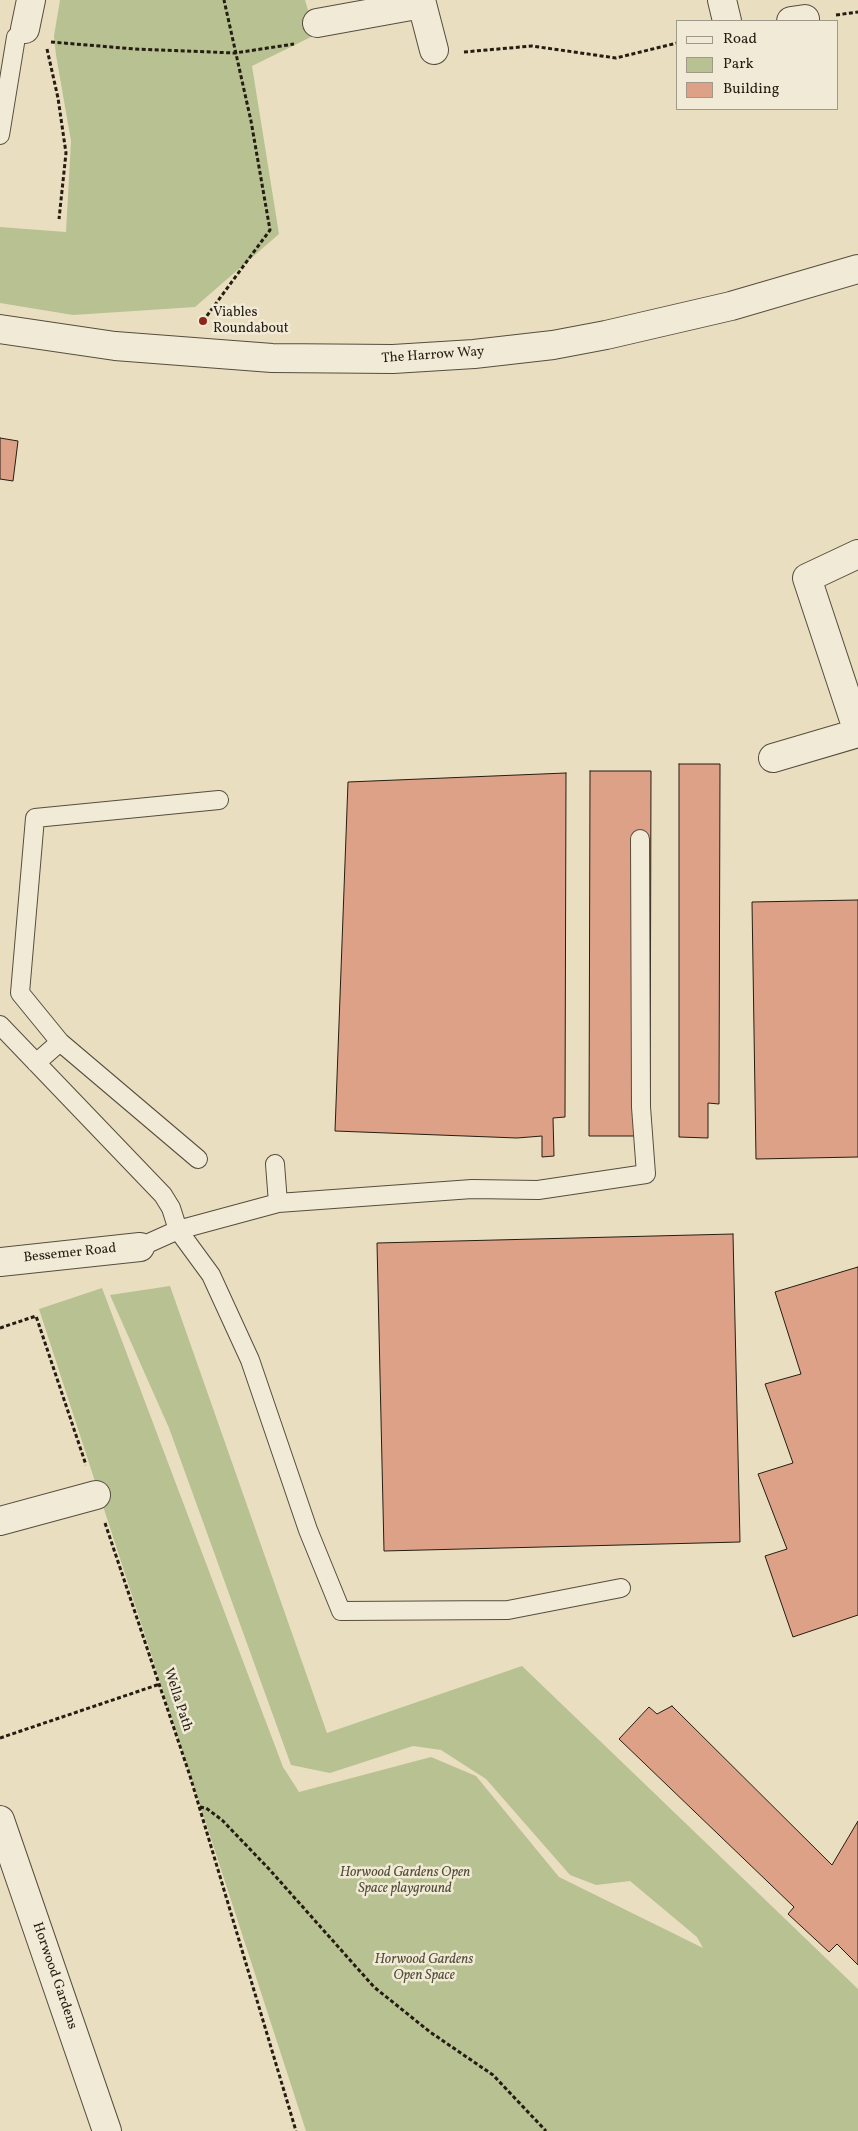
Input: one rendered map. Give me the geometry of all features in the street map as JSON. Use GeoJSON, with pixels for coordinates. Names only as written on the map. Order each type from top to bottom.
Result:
{"type":"FeatureCollection","features":[{"type":"Feature","properties":{"kind":"street"},"geometry":{"type":"LineString","coordinates":[[25,29],[32,0]]}},
{"type":"Feature","properties":{"kind":"street"},"geometry":{"type":"LineString","coordinates":[[722,0],[727,20]]}},
{"type":"Feature","properties":{"kind":"street"},"geometry":{"type":"LineString","coordinates":[[309,33],[421,2],[434,50]]}},
{"type":"Feature","properties":{"kind":"street","name":"The Harrow Way"},"geometry":{"type":"LineString","coordinates":[[0,330],[115,346],[272,358],[393,359],[474,354],[553,345],[606,335],[740,304],[858,269]]}},
{"type":"Feature","properties":{"kind":"street"},"geometry":{"type":"LineString","coordinates":[[773,758],[858,732],[806,578],[858,554]]}},
{"type":"Feature","properties":{"kind":"street","name":"Bessemer Road"},"geometry":{"type":"LineString","coordinates":[[0,1262],[140,1247]]}},
{"type":"Feature","properties":{"kind":"street"},"geometry":{"type":"LineString","coordinates":[[0,1521],[96,1495]]}},
{"type":"Feature","properties":{"kind":"street","name":"Horwood Gardens"},"geometry":{"type":"LineString","coordinates":[[0,1820],[107,2131]]}},
{"type":"Feature","properties":{"kind":"lane"},"geometry":{"type":"LineString","coordinates":[[0,135],[16,37],[25,29]]}},
{"type":"Feature","properties":{"kind":"lane"},"geometry":{"type":"LineString","coordinates":[[198,1158],[60,1042],[20,992],[35,818],[219,800]]}},
{"type":"Feature","properties":{"kind":"lane"},"geometry":{"type":"LineString","coordinates":[[140,1247],[178,1230],[278,1203],[472,1189],[538,1190],[646,1174],[641,1107],[640,839]]}},
{"type":"Feature","properties":{"kind":"lane"},"geometry":{"type":"LineString","coordinates":[[0,1026],[163,1195],[171,1208],[178,1230],[211,1275],[250,1360],[308,1530],[341,1611],[508,1610],[621,1588]]}},
{"type":"Feature","properties":{"kind":"lane"},"geometry":{"type":"LineString","coordinates":[[36,1063],[60,1042]]}},
{"type":"Feature","properties":{"kind":"lane"},"geometry":{"type":"LineString","coordinates":[[275,1164],[278,1203]]}},
{"type":"Feature","properties":{"kind":"path"},"geometry":{"type":"LineString","coordinates":[[202,321],[270,230],[250,121],[224,0]]}},
{"type":"Feature","properties":{"kind":"path"},"geometry":{"type":"LineString","coordinates":[[59,219],[66,153],[58,98],[47,50],[51,42],[135,49],[235,53],[309,33]]}},
{"type":"Feature","properties":{"kind":"path"},"geometry":{"type":"LineString","coordinates":[[434,50],[456,52],[532,46],[616,58],[676,43]]}},
{"type":"Feature","properties":{"kind":"path","name":"Wella Path"},"geometry":{"type":"LineString","coordinates":[[0,1328],[36,1316],[160,1684],[199,1806],[296,2131]]}},
{"type":"Feature","properties":{"kind":"path"},"geometry":{"type":"LineString","coordinates":[[0,1738],[160,1684]]}},
{"type":"Feature","properties":{"kind":"path"},"geometry":{"type":"LineString","coordinates":[[199,1806],[206,1808],[222,1820],[269,1869],[374,1987],[430,2032],[493,2075],[546,2131]]}},
{"type":"Feature","properties":{"kind":"green space"},"geometry":{"type":"Polygon","coordinates":[[[60,0],[305,0],[315,35],[252,66],[279,234],[195,307],[73,315],[0,303],[0,227],[66,232],[71,141],[54,36],[60,0]]]}},
{"type":"Feature","properties":{"kind":"green space","name":"Horwood Gardens Open Space"},"geometry":{"type":"Polygon","coordinates":[[[170,1286],[327,1733],[522,1666],[858,1989],[858,2131],[306,2131],[39,1309],[102,1288],[283,1767],[299,1792],[431,1757],[476,1776],[559,1877],[703,1948],[697,1937],[630,1881],[596,1885],[570,1875],[486,1779],[441,1750],[413,1746],[330,1773],[291,1765],[169,1428],[110,1295],[170,1286]]]}},
{"type":"Feature","properties":{"kind":"building"},"geometry":{"type":"Polygon","coordinates":[[[0,438],[18,441],[13,481],[0,479],[0,438]]]}},
{"type":"Feature","properties":{"kind":"building"},"geometry":{"type":"Polygon","coordinates":[[[679,764],[720,764],[719,1104],[708,1103],[708,1138],[679,1137],[679,764]]]}},
{"type":"Feature","properties":{"kind":"building"},"geometry":{"type":"Polygon","coordinates":[[[590,771],[651,771],[650,1136],[589,1136],[590,771]]]}},
{"type":"Feature","properties":{"kind":"building"},"geometry":{"type":"Polygon","coordinates":[[[566,773],[565,1117],[553,1118],[554,1156],[542,1157],[542,1136],[517,1138],[335,1131],[348,782],[566,773]]]}},
{"type":"Feature","properties":{"kind":"building"},"geometry":{"type":"Polygon","coordinates":[[[858,900],[858,1157],[756,1159],[752,902],[858,900]]]}},
{"type":"Feature","properties":{"kind":"building"},"geometry":{"type":"Polygon","coordinates":[[[733,1234],[740,1542],[384,1551],[377,1243],[733,1234]]]}},
{"type":"Feature","properties":{"kind":"building"},"geometry":{"type":"Polygon","coordinates":[[[858,1267],[858,1615],[793,1637],[765,1556],[787,1549],[758,1474],[793,1463],[765,1384],[801,1374],[775,1292],[858,1267]]]}},
{"type":"Feature","properties":{"kind":"building"},"geometry":{"type":"Polygon","coordinates":[[[672,1706],[832,1865],[858,1821],[858,1965],[837,1944],[829,1952],[788,1914],[794,1907],[619,1739],[649,1707],[657,1714],[672,1706]]]}},
{"type":"Feature","properties":{"kind":"place","name":"Viables Roundabout"},"geometry":{"type":"Point","coordinates":[203,321]}},
{"type":"Feature","properties":{"kind":"park label","name":"Horwood Gardens Open Space playground"},"geometry":{"type":"Point","coordinates":[405,1882]}}]}
